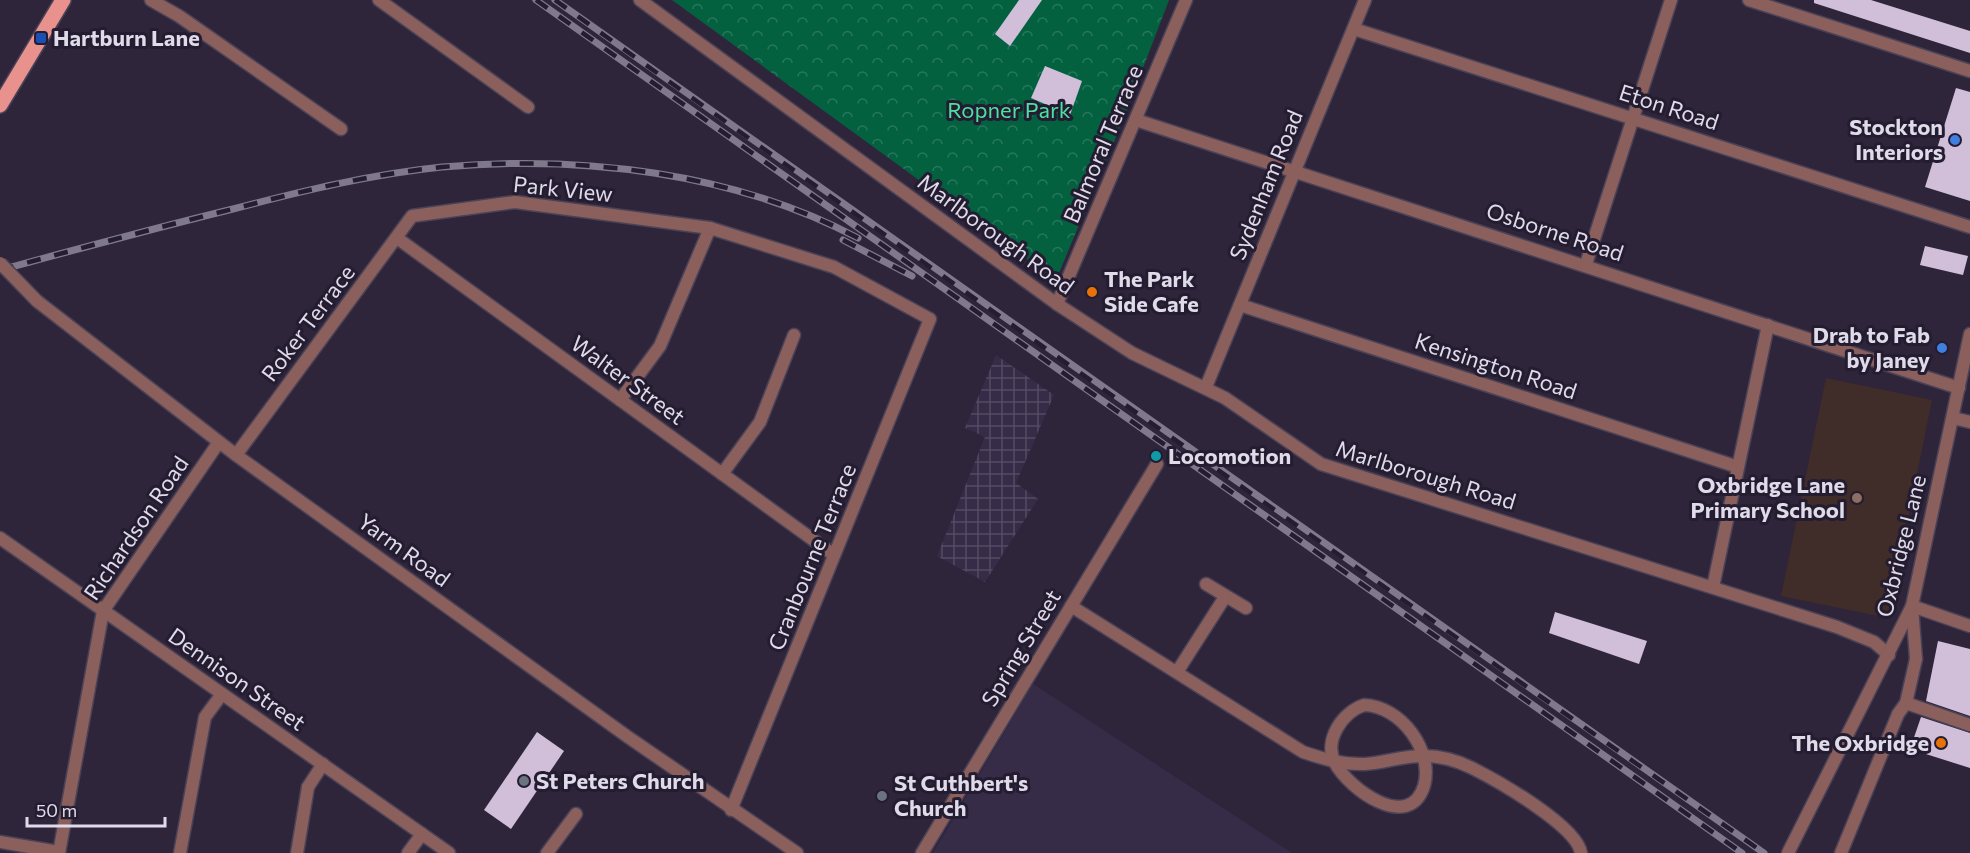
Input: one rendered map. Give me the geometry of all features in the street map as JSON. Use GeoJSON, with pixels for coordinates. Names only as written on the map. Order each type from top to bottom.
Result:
{"type":"FeatureCollection","features":[{"type":"Feature","properties":{"kind":"main road"},"geometry":{"type":"LineString","coordinates":[[0,105],[63,0]]}},
{"type":"Feature","properties":{"kind":"street"},"geometry":{"type":"LineString","coordinates":[[151,0],[179,16],[341,129]]}},
{"type":"Feature","properties":{"kind":"street"},"geometry":{"type":"LineString","coordinates":[[379,0],[528,107]]}},
{"type":"Feature","properties":{"kind":"street","name":"Marlborough Road"},"geometry":{"type":"LineString","coordinates":[[640,0],[1057,304],[1132,353],[1206,387],[1321,464],[1837,627],[1874,642],[1889,655]]}},
{"type":"Feature","properties":{"kind":"street","name":"Balmoral Terrace"},"geometry":{"type":"LineString","coordinates":[[1057,304],[1186,0]]}},
{"type":"Feature","properties":{"kind":"street","name":"Sydenham Road"},"geometry":{"type":"LineString","coordinates":[[1206,387],[1365,0]]}},
{"type":"Feature","properties":{"kind":"street"},"geometry":{"type":"LineString","coordinates":[[1586,264],[1671,0]]}},
{"type":"Feature","properties":{"kind":"street"},"geometry":{"type":"LineString","coordinates":[[1749,0],[1970,71]]}},
{"type":"Feature","properties":{"kind":"street","name":"Eton Road"},"geometry":{"type":"LineString","coordinates":[[1354,29],[1970,227]]}},
{"type":"Feature","properties":{"kind":"street","name":"Osborne Road"},"geometry":{"type":"LineString","coordinates":[[1136,120],[1586,264],[1959,388]]}},
{"type":"Feature","properties":{"kind":"street","name":"Park View"},"geometry":{"type":"LineString","coordinates":[[412,216],[515,202],[710,228],[834,267],[930,319]]}},
{"type":"Feature","properties":{"kind":"street","name":"Roker Terrace"},"geometry":{"type":"LineString","coordinates":[[236,455],[412,216]]}},
{"type":"Feature","properties":{"kind":"street"},"geometry":{"type":"LineString","coordinates":[[620,400],[660,346],[710,228]]}},
{"type":"Feature","properties":{"kind":"street","name":"Walter Street"},"geometry":{"type":"LineString","coordinates":[[397,238],[834,555]]}},
{"type":"Feature","properties":{"kind":"street","name":"Yarm Road"},"geometry":{"type":"LineString","coordinates":[[0,263],[37,301],[236,455],[731,810],[797,853]]}},
{"type":"Feature","properties":{"kind":"street","name":"Kensington Road"},"geometry":{"type":"LineString","coordinates":[[1240,305],[1738,467]]}},
{"type":"Feature","properties":{"kind":"street","name":"Cranbourne Terrace"},"geometry":{"type":"LineString","coordinates":[[731,810],[930,319]]}},
{"type":"Feature","properties":{"kind":"street"},"geometry":{"type":"LineString","coordinates":[[1713,586],[1768,325]]}},
{"type":"Feature","properties":{"kind":"street","name":"Oxbridge Lane"},"geometry":{"type":"LineString","coordinates":[[1788,853],[1912,606],[1970,334]]}},
{"type":"Feature","properties":{"kind":"street"},"geometry":{"type":"LineString","coordinates":[[722,474],[760,422],[794,335]]}},
{"type":"Feature","properties":{"kind":"street"},"geometry":{"type":"LineString","coordinates":[[1953,418],[1970,422]]}},
{"type":"Feature","properties":{"kind":"street","name":"Richardson Road"},"geometry":{"type":"LineString","coordinates":[[59,853],[103,611],[219,442]]}},
{"type":"Feature","properties":{"kind":"street","name":"Spring Street"},"geometry":{"type":"LineString","coordinates":[[922,853],[1157,464]]}},
{"type":"Feature","properties":{"kind":"street","name":"Dennison Street"},"geometry":{"type":"LineString","coordinates":[[0,538],[449,853]]}},
{"type":"Feature","properties":{"kind":"street"},"geometry":{"type":"LineString","coordinates":[[1206,584],[1245,608]]}},
{"type":"Feature","properties":{"kind":"street"},"geometry":{"type":"LineString","coordinates":[[1177,672],[1225,597]]}},
{"type":"Feature","properties":{"kind":"street"},"geometry":{"type":"LineString","coordinates":[[1071,606],[1303,752],[1334,762],[1366,764],[1423,756],[1449,759],[1472,768],[1561,823],[1574,835],[1581,853]]}},
{"type":"Feature","properties":{"kind":"street"},"geometry":{"type":"LineString","coordinates":[[1840,852],[1898,714],[1906,703],[1916,659],[1912,606],[1970,626]]}},
{"type":"Feature","properties":{"kind":"street"},"geometry":{"type":"LineString","coordinates":[[180,853],[205,717],[222,694]]}},
{"type":"Feature","properties":{"kind":"street"},"geometry":{"type":"LineString","coordinates":[[1906,703],[1970,725]]}},
{"type":"Feature","properties":{"kind":"street"},"geometry":{"type":"LineString","coordinates":[[1364,705],[1375,705],[1398,719],[1416,738],[1428,771],[1422,792],[1409,805],[1395,808],[1366,794],[1334,762],[1333,742],[1337,727],[1344,716],[1364,705]]}},
{"type":"Feature","properties":{"kind":"street"},"geometry":{"type":"LineString","coordinates":[[297,853],[308,787],[323,764]]}},
{"type":"Feature","properties":{"kind":"street"},"geometry":{"type":"LineString","coordinates":[[547,853],[576,814]]}},
{"type":"Feature","properties":{"kind":"street"},"geometry":{"type":"LineString","coordinates":[[408,853],[422,834]]}},
{"type":"Feature","properties":{"kind":"street"},"geometry":{"type":"LineString","coordinates":[[0,842],[59,853]]}},
{"type":"Feature","properties":{"kind":"shaded area"},"geometry":{"type":"Polygon","coordinates":[[[996,355],[1054,395],[1016,483],[1038,499],[985,582],[937,556],[985,437],[965,428],[996,355]]]}},
{"type":"Feature","properties":{"kind":"shaded area","name":"Oxbridge Lane Primary School"},"geometry":{"type":"Polygon","coordinates":[[[1826,378],[1932,400],[1888,618],[1781,596],[1826,378]]]}},
{"type":"Feature","properties":{"kind":"shaded area"},"geometry":{"type":"Polygon","coordinates":[[[1033,684],[1292,853],[933,853],[1033,684]]]}},
{"type":"Feature","properties":{"kind":"green space","name":"Ropner Park"},"geometry":{"type":"Polygon","coordinates":[[[672,0],[1169,0],[1125,115],[1056,280],[672,0]]]}},
{"type":"Feature","properties":{"kind":"building"},"geometry":{"type":"Polygon","coordinates":[[[1019,0],[1042,0],[1010,46],[995,34],[1019,0]]]}},
{"type":"Feature","properties":{"kind":"building"},"geometry":{"type":"Polygon","coordinates":[[[1814,0],[1871,0],[1970,31],[1970,53],[1814,3],[1814,0]]]}},
{"type":"Feature","properties":{"kind":"building"},"geometry":{"type":"Polygon","coordinates":[[[1045,66],[1082,81],[1070,115],[1031,98],[1045,66]]]}},
{"type":"Feature","properties":{"kind":"building","name":"Stockton Interiors"},"geometry":{"type":"Polygon","coordinates":[[[1956,88],[1970,92],[1970,201],[1925,187],[1956,88]]]}},
{"type":"Feature","properties":{"kind":"building"},"geometry":{"type":"Polygon","coordinates":[[[1925,246],[1968,256],[1963,275],[1920,265],[1925,246]]]}},
{"type":"Feature","properties":{"kind":"building"},"geometry":{"type":"Polygon","coordinates":[[[1555,612],[1647,641],[1639,664],[1549,633],[1555,612]]]}},
{"type":"Feature","properties":{"kind":"building"},"geometry":{"type":"Polygon","coordinates":[[[1938,641],[1970,649],[1970,716],[1926,701],[1938,641]]]}},
{"type":"Feature","properties":{"kind":"building","name":"The Oxbridge"},"geometry":{"type":"Polygon","coordinates":[[[1921,717],[1970,733],[1970,768],[1910,749],[1921,717]]]}},
{"type":"Feature","properties":{"kind":"building","name":"St Peters Church"},"geometry":{"type":"Polygon","coordinates":[[[537,732],[564,751],[511,829],[484,810],[537,732]]]}},
{"type":"Feature","properties":{"kind":"railway"},"geometry":{"type":"LineString","coordinates":[[536,0],[1742,853]]}},
{"type":"Feature","properties":{"kind":"railway"},"geometry":{"type":"LineString","coordinates":[[555,0],[1764,853]]}},
{"type":"Feature","properties":{"kind":"railway"},"geometry":{"type":"LineString","coordinates":[[0,270],[337,184],[416,170],[495,164],[602,167],[656,173],[708,183],[760,197],[858,238]]}},
{"type":"Feature","properties":{"kind":"railway"},"geometry":{"type":"LineString","coordinates":[[843,240],[912,276]]}},
{"type":"Feature","properties":{"kind":"place","name":"Hartburn Lane"},"geometry":{"type":"Point","coordinates":[41,38]}},
{"type":"Feature","properties":{"kind":"place","name":"Stockton Interiors"},"geometry":{"type":"Point","coordinates":[1955,140]}},
{"type":"Feature","properties":{"kind":"place","name":"The Park Side Cafe"},"geometry":{"type":"Point","coordinates":[1092,292]}},
{"type":"Feature","properties":{"kind":"place","name":"Drab to Fab by Janey"},"geometry":{"type":"Point","coordinates":[1942,348]}},
{"type":"Feature","properties":{"kind":"place","name":"Locomotion"},"geometry":{"type":"Point","coordinates":[1156,456]}},
{"type":"Feature","properties":{"kind":"place","name":"Oxbridge Lane Primary School"},"geometry":{"type":"Point","coordinates":[1857,498]}},
{"type":"Feature","properties":{"kind":"place","name":"The Oxbridge"},"geometry":{"type":"Point","coordinates":[1941,743]}},
{"type":"Feature","properties":{"kind":"place","name":"St Peters Church"},"geometry":{"type":"Point","coordinates":[524,781]}},
{"type":"Feature","properties":{"kind":"place","name":"St Cuthbert's Church"},"geometry":{"type":"Point","coordinates":[882,796]}}]}
